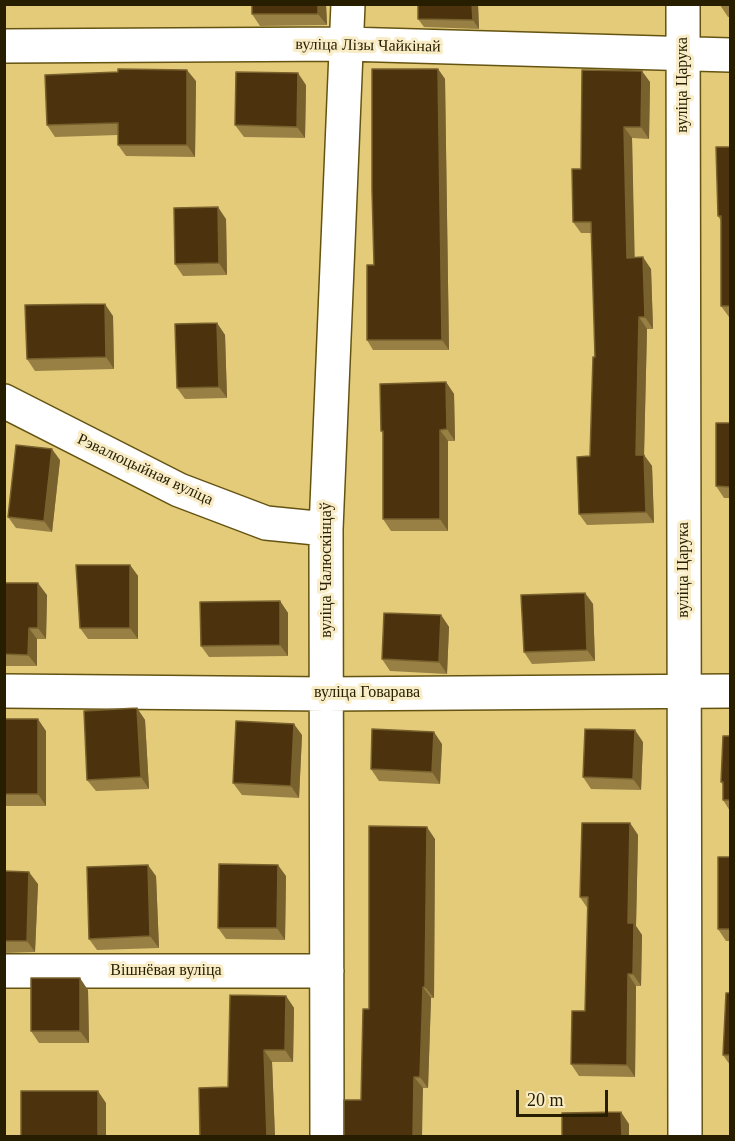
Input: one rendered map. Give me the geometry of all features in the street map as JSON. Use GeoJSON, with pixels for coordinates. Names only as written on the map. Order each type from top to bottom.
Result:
{"type":"FeatureCollection","features":[{"type":"Feature","properties":{"kind":"street","name":"вуліца Чалюскінцаў"},"geometry":{"type":"LineString","coordinates":[[327,1137],[326,529],[348,4]]}},
{"type":"Feature","properties":{"kind":"street","name":"вуліца Царука"},"geometry":{"type":"LineString","coordinates":[[683,4],[685,1137]]}},
{"type":"Feature","properties":{"kind":"street","name":"вуліца Лізы Чайкінай"},"geometry":{"type":"LineString","coordinates":[[4,46],[346,44],[730,55]]}},
{"type":"Feature","properties":{"kind":"street","name":"Рэвалюцыйная вуліца"},"geometry":{"type":"LineString","coordinates":[[4,401],[179,490],[266,523],[326,529]]}},
{"type":"Feature","properties":{"kind":"street","name":"вуліца Говарава"},"geometry":{"type":"LineString","coordinates":[[4,691],[327,694],[730,691]]}},
{"type":"Feature","properties":{"kind":"street","name":"Вішнёвая вуліца"},"geometry":{"type":"LineString","coordinates":[[4,971],[327,971]]}},
{"type":"Feature","properties":{"kind":"building"},"geometry":{"type":"Polygon","coordinates":[[[252,4],[318,4],[318,14],[252,14],[252,4]]]}},
{"type":"Feature","properties":{"kind":"building"},"geometry":{"type":"Polygon","coordinates":[[[418,4],[472,4],[473,20],[418,19],[418,4]]]}},
{"type":"Feature","properties":{"kind":"building"},"geometry":{"type":"Polygon","coordinates":[[[118,69],[187,70],[187,145],[118,145],[118,123],[47,125],[45,75],[118,72],[118,69]]]}},
{"type":"Feature","properties":{"kind":"building"},"geometry":{"type":"Polygon","coordinates":[[[372,69],[438,69],[442,340],[367,340],[367,265],[374,265],[372,69]]]}},
{"type":"Feature","properties":{"kind":"building"},"geometry":{"type":"Polygon","coordinates":[[[582,70],[642,71],[641,127],[624,127],[627,258],[643,257],[645,317],[639,317],[636,455],[644,455],[646,512],[579,514],[577,457],[590,456],[593,357],[595,357],[591,222],[573,222],[572,169],[581,169],[582,70]]]}},
{"type":"Feature","properties":{"kind":"building"},"geometry":{"type":"Polygon","coordinates":[[[236,72],[298,73],[297,127],[235,125],[236,72]]]}},
{"type":"Feature","properties":{"kind":"building"},"geometry":{"type":"Polygon","coordinates":[[[716,147],[730,147],[730,306],[721,306],[721,216],[718,216],[716,147]]]}},
{"type":"Feature","properties":{"kind":"building"},"geometry":{"type":"Polygon","coordinates":[[[218,207],[219,263],[175,264],[174,208],[218,207]]]}},
{"type":"Feature","properties":{"kind":"building"},"geometry":{"type":"Polygon","coordinates":[[[105,304],[106,357],[27,359],[25,305],[105,304]]]}},
{"type":"Feature","properties":{"kind":"building"},"geometry":{"type":"Polygon","coordinates":[[[217,323],[219,387],[177,388],[175,324],[217,323]]]}},
{"type":"Feature","properties":{"kind":"building"},"geometry":{"type":"Polygon","coordinates":[[[446,382],[447,429],[440,430],[440,519],[383,519],[383,431],[381,431],[380,384],[446,382]]]}},
{"type":"Feature","properties":{"kind":"building"},"geometry":{"type":"Polygon","coordinates":[[[716,423],[730,423],[730,487],[716,486],[716,423]]]}},
{"type":"Feature","properties":{"kind":"building"},"geometry":{"type":"Polygon","coordinates":[[[16,445],[52,449],[44,521],[8,517],[16,445]]]}},
{"type":"Feature","properties":{"kind":"building"},"geometry":{"type":"Polygon","coordinates":[[[76,565],[130,565],[130,628],[80,628],[76,565]]]}},
{"type":"Feature","properties":{"kind":"building"},"geometry":{"type":"Polygon","coordinates":[[[4,583],[38,583],[38,628],[29,628],[28,655],[4,654],[4,583]]]}},
{"type":"Feature","properties":{"kind":"building"},"geometry":{"type":"Polygon","coordinates":[[[585,593],[587,650],[524,652],[521,595],[585,593]]]}},
{"type":"Feature","properties":{"kind":"building"},"geometry":{"type":"Polygon","coordinates":[[[280,601],[280,645],[201,646],[200,602],[280,601]]]}},
{"type":"Feature","properties":{"kind":"building"},"geometry":{"type":"Polygon","coordinates":[[[384,613],[441,615],[439,662],[382,659],[384,613]]]}},
{"type":"Feature","properties":{"kind":"building"},"geometry":{"type":"Polygon","coordinates":[[[137,708],[141,777],[87,780],[84,711],[137,708]]]}},
{"type":"Feature","properties":{"kind":"building"},"geometry":{"type":"Polygon","coordinates":[[[4,719],[38,719],[38,794],[4,794],[4,719]]]}},
{"type":"Feature","properties":{"kind":"building"},"geometry":{"type":"Polygon","coordinates":[[[236,721],[294,724],[291,786],[233,783],[236,721]]]}},
{"type":"Feature","properties":{"kind":"building"},"geometry":{"type":"Polygon","coordinates":[[[372,729],[434,732],[432,772],[371,769],[372,729]]]}},
{"type":"Feature","properties":{"kind":"building"},"geometry":{"type":"Polygon","coordinates":[[[585,729],[635,730],[633,779],[583,777],[585,729]]]}},
{"type":"Feature","properties":{"kind":"building"},"geometry":{"type":"Polygon","coordinates":[[[723,736],[730,736],[730,800],[723,800],[723,782],[721,782],[723,736]]]}},
{"type":"Feature","properties":{"kind":"building"},"geometry":{"type":"Polygon","coordinates":[[[582,823],[630,823],[628,923],[634,923],[633,974],[628,974],[627,1065],[571,1064],[572,1011],[585,1011],[588,897],[580,897],[582,823]]]}},
{"type":"Feature","properties":{"kind":"building"},"geometry":{"type":"Polygon","coordinates":[[[369,826],[427,827],[425,987],[423,987],[420,1077],[414,1077],[413,1137],[344,1137],[344,1100],[361,1100],[363,1009],[369,1009],[369,826]]]}},
{"type":"Feature","properties":{"kind":"building"},"geometry":{"type":"Polygon","coordinates":[[[718,857],[730,857],[730,929],[718,929],[718,857]]]}},
{"type":"Feature","properties":{"kind":"building"},"geometry":{"type":"Polygon","coordinates":[[[219,864],[278,865],[277,928],[218,928],[219,864]]]}},
{"type":"Feature","properties":{"kind":"building"},"geometry":{"type":"Polygon","coordinates":[[[148,865],[150,936],[89,939],[87,867],[148,865]]]}},
{"type":"Feature","properties":{"kind":"building"},"geometry":{"type":"Polygon","coordinates":[[[4,871],[29,872],[27,941],[4,941],[4,871]]]}},
{"type":"Feature","properties":{"kind":"building"},"geometry":{"type":"Polygon","coordinates":[[[31,978],[80,978],[80,1031],[31,1031],[31,978]]]}},
{"type":"Feature","properties":{"kind":"building"},"geometry":{"type":"Polygon","coordinates":[[[726,993],[730,993],[730,1055],[723,1055],[726,993]]]}},
{"type":"Feature","properties":{"kind":"building"},"geometry":{"type":"Polygon","coordinates":[[[230,995],[286,996],[285,1050],[264,1050],[267,1137],[200,1137],[199,1088],[228,1087],[230,995]]]}},
{"type":"Feature","properties":{"kind":"building"},"geometry":{"type":"Polygon","coordinates":[[[21,1091],[98,1091],[98,1137],[21,1137],[21,1091]]]}},
{"type":"Feature","properties":{"kind":"building"},"geometry":{"type":"Polygon","coordinates":[[[621,1112],[622,1137],[562,1137],[562,1113],[621,1112]]]}}]}
